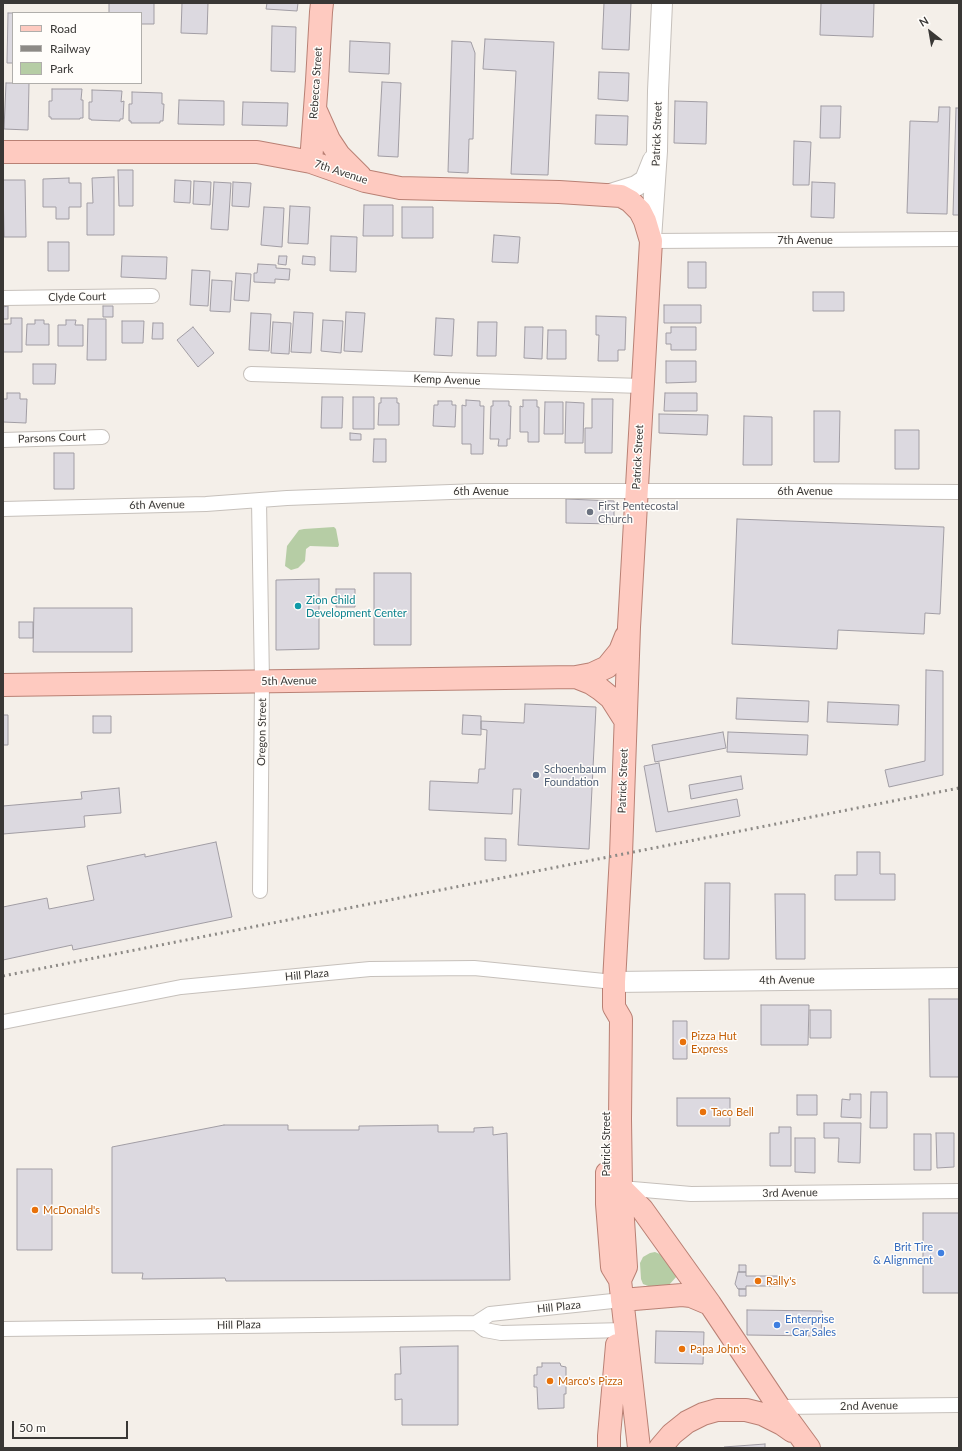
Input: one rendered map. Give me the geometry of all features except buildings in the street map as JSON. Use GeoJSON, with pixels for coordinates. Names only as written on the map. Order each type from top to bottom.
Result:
{"type":"FeatureCollection","features":[{"type":"Feature","properties":{"kind":"main road","name":"Rebecca Street"},"geometry":{"type":"LineString","coordinates":[[310,162],[315,108],[320,12],[322,3]]}},
{"type":"Feature","properties":{"kind":"main road"},"geometry":{"type":"LineString","coordinates":[[315,108],[329,140],[339,155],[365,181]]}},
{"type":"Feature","properties":{"kind":"main road","name":"7th Avenue"},"geometry":{"type":"LineString","coordinates":[[3,152],[257,152],[310,162],[365,181],[400,188],[607,195]]}},
{"type":"Feature","properties":{"kind":"main road"},"geometry":{"type":"LineString","coordinates":[[607,195],[621,196],[630,201],[640,211],[645,221],[651,241]]}},
{"type":"Feature","properties":{"kind":"main road","name":"Patrick Street"},"geometry":{"type":"LineString","coordinates":[[621,1290],[612,1267],[607,1204],[607,1020],[614,1007],[629,627],[651,241]]}},
{"type":"Feature","properties":{"kind":"main road"},"geometry":{"type":"LineString","coordinates":[[576,677],[592,674],[607,667],[616,658],[620,651],[629,627]]}},
{"type":"Feature","properties":{"kind":"main road"},"geometry":{"type":"LineString","coordinates":[[576,677],[591,683],[611,698],[625,720]]}},
{"type":"Feature","properties":{"kind":"main road","name":"5th Avenue"},"geometry":{"type":"LineString","coordinates":[[3,685],[576,677]]}},
{"type":"Feature","properties":{"kind":"main road","name":"Patrick Street"},"geometry":{"type":"LineString","coordinates":[[614,1007],[621,1019],[621,1188],[626,1267],[621,1290]]}},
{"type":"Feature","properties":{"kind":"main road"},"geometry":{"type":"LineString","coordinates":[[621,1188],[642,1210],[710,1304],[804,1442]]}},
{"type":"Feature","properties":{"kind":"main road"},"geometry":{"type":"LineString","coordinates":[[638,1448],[622,1330],[621,1290],[691,1296],[710,1304]]}},
{"type":"Feature","properties":{"kind":"main road"},"geometry":{"type":"LineString","coordinates":[[609,1448],[608,1436],[622,1330]]}},
{"type":"Feature","properties":{"kind":"main road"},"geometry":{"type":"LineString","coordinates":[[660,1448],[672,1434],[687,1422],[703,1414],[717,1410],[746,1410],[762,1414],[782,1424],[804,1442]]}},
{"type":"Feature","properties":{"kind":"street","name":"Patrick Street"},"geometry":{"type":"LineString","coordinates":[[651,241],[657,150],[662,3]]}},
{"type":"Feature","properties":{"kind":"street","name":"7th Avenue"},"geometry":{"type":"LineString","coordinates":[[607,195],[636,186],[645,180],[657,150]]}},
{"type":"Feature","properties":{"kind":"street","name":"7th Avenue"},"geometry":{"type":"LineString","coordinates":[[651,241],[959,239]]}},
{"type":"Feature","properties":{"kind":"street","name":"Clyde Court"},"geometry":{"type":"LineString","coordinates":[[3,298],[152,296]]}},
{"type":"Feature","properties":{"kind":"street","name":"Kemp Avenue"},"geometry":{"type":"LineString","coordinates":[[251,374],[642,386]]}},
{"type":"Feature","properties":{"kind":"street","name":"Parsons Court"},"geometry":{"type":"LineString","coordinates":[[3,440],[102,437]]}},
{"type":"Feature","properties":{"kind":"street","name":"6th Avenue"},"geometry":{"type":"LineString","coordinates":[[3,509],[206,504],[287,498],[444,492],[959,492]]}},
{"type":"Feature","properties":{"kind":"street","name":"Oregon Street"},"geometry":{"type":"LineString","coordinates":[[258,501],[262,682],[260,891]]}},
{"type":"Feature","properties":{"kind":"street","name":"Hill Plaza"},"geometry":{"type":"LineString","coordinates":[[3,1022],[181,987],[370,969],[474,968],[614,982]]}},
{"type":"Feature","properties":{"kind":"street","name":"4th Avenue"},"geometry":{"type":"LineString","coordinates":[[614,982],[959,978]]}},
{"type":"Feature","properties":{"kind":"street","name":"3rd Avenue"},"geometry":{"type":"LineString","coordinates":[[621,1188],[691,1194],[959,1191]]}},
{"type":"Feature","properties":{"kind":"street","name":"Hill Plaza"},"geometry":{"type":"LineString","coordinates":[[3,1329],[476,1323],[490,1314],[621,1290]]}},
{"type":"Feature","properties":{"kind":"street","name":"Hill Plaza"},"geometry":{"type":"LineString","coordinates":[[476,1323],[485,1330],[501,1333],[622,1330]]}},
{"type":"Feature","properties":{"kind":"street","name":"2nd Avenue"},"geometry":{"type":"LineString","coordinates":[[779,1407],[959,1405]]}},
{"type":"Feature","properties":{"kind":"green space"},"geometry":{"type":"Polygon","coordinates":[[[334,527],[336,529],[339,545],[338,547],[310,546],[306,549],[305,561],[298,568],[291,570],[285,566],[287,546],[299,530],[334,527]]]}},
{"type":"Feature","properties":{"kind":"green space"},"geometry":{"type":"Polygon","coordinates":[[[655,1252],[662,1255],[677,1276],[669,1285],[651,1287],[643,1284],[641,1279],[640,1263],[643,1257],[655,1252]]]}},
{"type":"Feature","properties":{"kind":"railway"},"geometry":{"type":"LineString","coordinates":[[3,976],[959,788]]}},
{"type":"Feature","properties":{"kind":"place","name":"First Pentecostal Church"},"geometry":{"type":"Point","coordinates":[590,512]}},
{"type":"Feature","properties":{"kind":"place","name":"Zion Child Development Center"},"geometry":{"type":"Point","coordinates":[298,606]}},
{"type":"Feature","properties":{"kind":"place","name":"Schoenbaum Foundation"},"geometry":{"type":"Point","coordinates":[536,775]}},
{"type":"Feature","properties":{"kind":"place","name":"Pizza Hut Express"},"geometry":{"type":"Point","coordinates":[683,1042]}},
{"type":"Feature","properties":{"kind":"place","name":"Taco Bell"},"geometry":{"type":"Point","coordinates":[703,1112]}},
{"type":"Feature","properties":{"kind":"place","name":"McDonald's"},"geometry":{"type":"Point","coordinates":[35,1210]}},
{"type":"Feature","properties":{"kind":"place","name":"Brit Tire & Alignment"},"geometry":{"type":"Point","coordinates":[941,1253]}},
{"type":"Feature","properties":{"kind":"place","name":"Rally's"},"geometry":{"type":"Point","coordinates":[758,1281]}},
{"type":"Feature","properties":{"kind":"place","name":"Enterprise - Car Sales"},"geometry":{"type":"Point","coordinates":[777,1325]}},
{"type":"Feature","properties":{"kind":"place","name":"Papa John's"},"geometry":{"type":"Point","coordinates":[682,1349]}},
{"type":"Feature","properties":{"kind":"place","name":"Marco's Pizza"},"geometry":{"type":"Point","coordinates":[550,1381]}}]}
